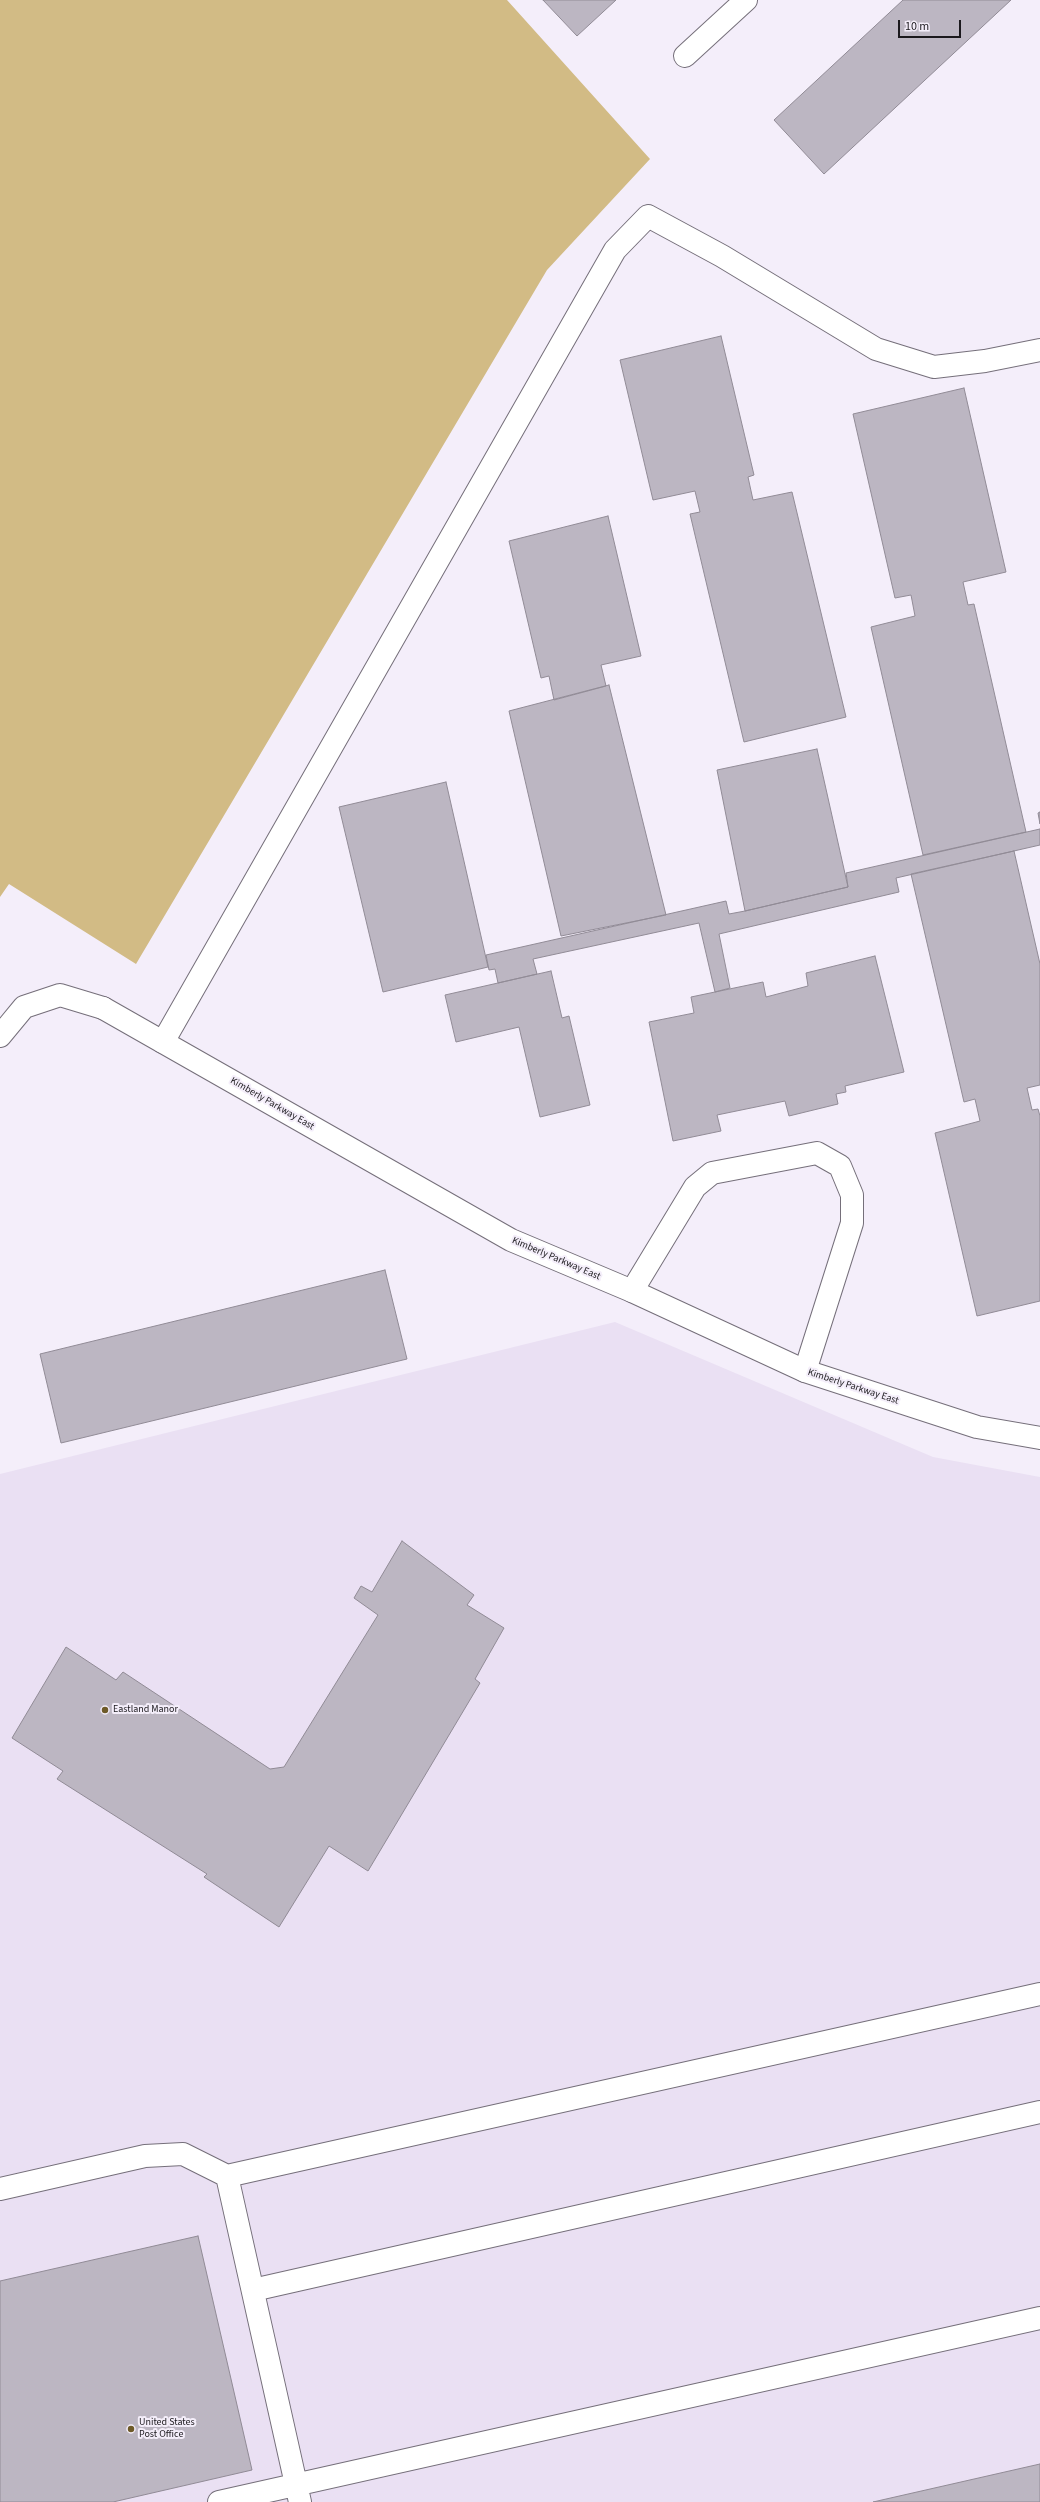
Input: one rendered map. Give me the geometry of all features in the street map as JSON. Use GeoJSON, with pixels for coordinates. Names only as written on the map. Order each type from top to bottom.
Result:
{"type":"FeatureCollection","features":[{"type":"Feature","properties":{"kind":"street"},"geometry":{"type":"LineString","coordinates":[[685,56],[746,0]]}},
{"type":"Feature","properties":{"kind":"street"},"geometry":{"type":"LineString","coordinates":[[163,1042],[615,250],[648,216],[729,260],[876,349],[934,367],[986,361],[1040,350]]}},
{"type":"Feature","properties":{"kind":"street","name":"Kimberly Parkway East"},"geometry":{"type":"LineString","coordinates":[[0,1036],[24,1007],[60,995],[103,1008],[511,1240],[632,1291],[805,1371],[977,1427],[1040,1438]]}},
{"type":"Feature","properties":{"kind":"street"},"geometry":{"type":"LineString","coordinates":[[632,1291],[696,1187],[712,1173],[817,1153],[840,1166],[852,1195],[852,1223],[805,1371]]}},
{"type":"Feature","properties":{"kind":"street"},"geometry":{"type":"LineString","coordinates":[[0,2189],[145,2156],[183,2154],[226,2176],[1040,1994]]}},
{"type":"Feature","properties":{"kind":"street"},"geometry":{"type":"LineString","coordinates":[[253,2290],[1040,2112]]}},
{"type":"Feature","properties":{"kind":"street"},"geometry":{"type":"LineString","coordinates":[[226,2176],[298,2493]]}},
{"type":"Feature","properties":{"kind":"street"},"geometry":{"type":"LineString","coordinates":[[219,2502],[298,2493],[1040,2318]]}},
{"type":"Feature","properties":{"kind":"shaded area"},"geometry":{"type":"Polygon","coordinates":[[[0,0],[507,0],[650,159],[547,270],[136,964],[9,884],[0,897],[0,0]]]}},
{"type":"Feature","properties":{"kind":"shaded area"},"geometry":{"type":"Polygon","coordinates":[[[615,1322],[933,1457],[1040,1477],[1040,2502],[0,2502],[0,1474],[615,1322]]]}},
{"type":"Feature","properties":{"kind":"building"},"geometry":{"type":"Polygon","coordinates":[[[543,0],[616,0],[577,36],[543,0]]]}},
{"type":"Feature","properties":{"kind":"building"},"geometry":{"type":"Polygon","coordinates":[[[903,0],[1011,0],[824,174],[774,120],[903,0]]]}},
{"type":"Feature","properties":{"kind":"building"},"geometry":{"type":"Polygon","coordinates":[[[721,336],[754,475],[748,477],[753,500],[792,492],[846,717],[744,742],[690,514],[700,512],[695,491],[653,500],[620,360],[721,336]]]}},
{"type":"Feature","properties":{"kind":"building"},"geometry":{"type":"Polygon","coordinates":[[[964,388],[1006,572],[963,582],[968,605],[974,604],[1026,832],[923,855],[871,627],[915,616],[911,595],[895,598],[853,414],[964,388]]]}},
{"type":"Feature","properties":{"kind":"building"},"geometry":{"type":"Polygon","coordinates":[[[608,516],[641,656],[601,665],[606,686],[554,700],[549,676],[541,678],[509,541],[608,516]]]}},
{"type":"Feature","properties":{"kind":"building"},"geometry":{"type":"Polygon","coordinates":[[[609,685],[666,915],[561,936],[509,711],[609,685]]]}},
{"type":"Feature","properties":{"kind":"building"},"geometry":{"type":"Polygon","coordinates":[[[817,749],[848,887],[745,911],[717,770],[817,749]]]}},
{"type":"Feature","properties":{"kind":"building"},"geometry":{"type":"Polygon","coordinates":[[[446,782],[488,967],[383,992],[339,807],[446,782]]]}},
{"type":"Feature","properties":{"kind":"building"},"geometry":{"type":"Polygon","coordinates":[[[1040,812],[1040,824],[1038,813],[1040,812]]]}},
{"type":"Feature","properties":{"kind":"building"},"geometry":{"type":"Polygon","coordinates":[[[1040,829],[1040,845],[896,878],[899,892],[719,934],[730,988],[715,992],[699,923],[533,959],[537,974],[498,983],[495,969],[489,970],[486,955],[726,901],[729,914],[745,911],[848,887],[846,873],[1040,829]]]}},
{"type":"Feature","properties":{"kind":"building"},"geometry":{"type":"Polygon","coordinates":[[[1014,851],[1040,964],[1040,1085],[1027,1088],[1032,1110],[1038,1109],[1040,1116],[1040,1301],[977,1316],[935,1133],[980,1121],[975,1099],[964,1102],[911,874],[1014,851]]]}},
{"type":"Feature","properties":{"kind":"building"},"geometry":{"type":"Polygon","coordinates":[[[875,956],[904,1072],[845,1086],[846,1092],[836,1094],[838,1104],[789,1116],[785,1101],[717,1115],[721,1131],[673,1141],[649,1022],[694,1013],[691,997],[763,982],[766,997],[808,986],[806,973],[875,956]]]}},
{"type":"Feature","properties":{"kind":"building"},"geometry":{"type":"Polygon","coordinates":[[[551,971],[562,1018],[569,1016],[590,1105],[540,1117],[519,1027],[456,1042],[445,995],[551,971]]]}},
{"type":"Feature","properties":{"kind":"building"},"geometry":{"type":"Polygon","coordinates":[[[385,1270],[407,1359],[61,1443],[40,1354],[385,1270]]]}},
{"type":"Feature","properties":{"kind":"building","name":"Eastland Manor"},"geometry":{"type":"Polygon","coordinates":[[[402,1541],[474,1595],[467,1605],[504,1628],[475,1679],[480,1683],[368,1871],[329,1846],[279,1927],[204,1877],[207,1874],[57,1779],[63,1771],[12,1738],[66,1647],[116,1680],[123,1672],[270,1769],[284,1767],[378,1615],[354,1598],[361,1586],[372,1592],[402,1541]]]}},
{"type":"Feature","properties":{"kind":"building"},"geometry":{"type":"Polygon","coordinates":[[[198,2236],[252,2470],[113,2502],[0,2502],[0,2281],[198,2236]]]}},
{"type":"Feature","properties":{"kind":"building"},"geometry":{"type":"Polygon","coordinates":[[[1040,2464],[1040,2502],[873,2502],[1040,2464]]]}},
{"type":"Feature","properties":{"kind":"place","name":"Eastland Manor"},"geometry":{"type":"Point","coordinates":[105,1710]}},
{"type":"Feature","properties":{"kind":"place","name":"United States Post Office"},"geometry":{"type":"Point","coordinates":[131,2429]}}]}
